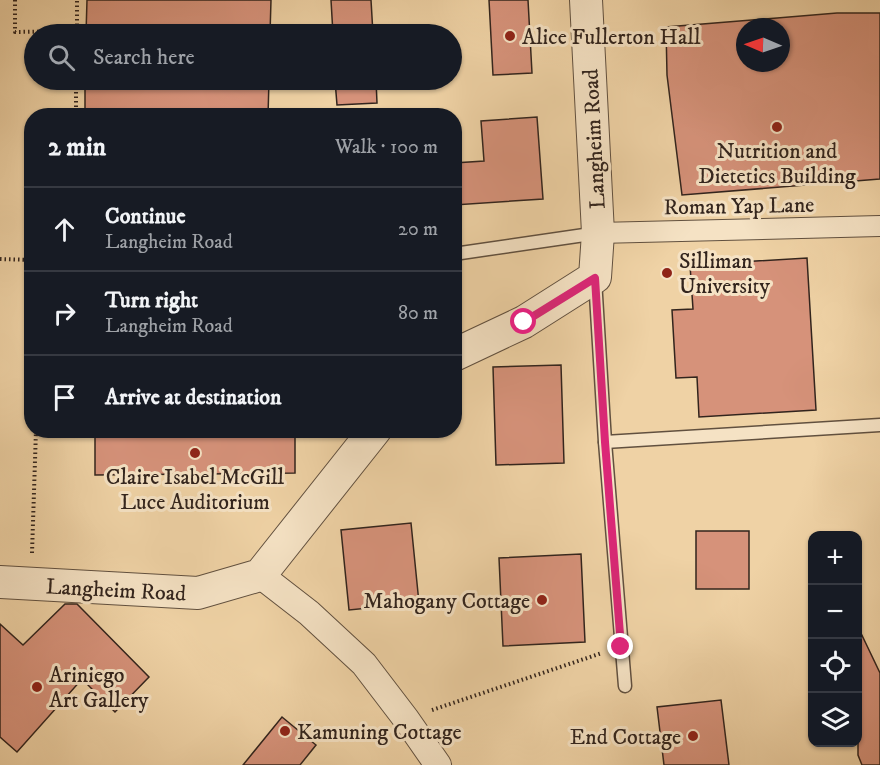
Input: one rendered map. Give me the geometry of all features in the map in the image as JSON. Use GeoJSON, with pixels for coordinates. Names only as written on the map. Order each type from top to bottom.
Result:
{"type":"FeatureCollection","features":[{"type":"Feature","properties":{"kind":"street","name":"Langheim Road"},"geometry":{"type":"LineString","coordinates":[[586,0],[598,232],[595,278]]}},
{"type":"Feature","properties":{"kind":"street","name":"Roman Yap Lane"},"geometry":{"type":"LineString","coordinates":[[598,232],[880,226]]}},
{"type":"Feature","properties":{"kind":"street"},"geometry":{"type":"LineString","coordinates":[[462,351],[524,322],[595,278]]}},
{"type":"Feature","properties":{"kind":"street"},"geometry":{"type":"LineString","coordinates":[[369,438],[260,575],[309,613],[364,664],[438,765]]}},
{"type":"Feature","properties":{"kind":"street","name":"Langheim Road"},"geometry":{"type":"LineString","coordinates":[[0,582],[198,593],[260,575]]}},
{"type":"Feature","properties":{"kind":"lane"},"geometry":{"type":"LineString","coordinates":[[462,253],[598,232]]}},
{"type":"Feature","properties":{"kind":"lane","name":"Langheim Road"},"geometry":{"type":"LineString","coordinates":[[595,278],[605,442],[625,686]]}},
{"type":"Feature","properties":{"kind":"lane"},"geometry":{"type":"LineString","coordinates":[[605,442],[880,425]]}},
{"type":"Feature","properties":{"kind":"path"},"geometry":{"type":"LineString","coordinates":[[15,0],[15,32],[24,32]]}},
{"type":"Feature","properties":{"kind":"path"},"geometry":{"type":"LineString","coordinates":[[77,0],[77,24]]}},
{"type":"Feature","properties":{"kind":"path"},"geometry":{"type":"LineString","coordinates":[[76,90],[76,108]]}},
{"type":"Feature","properties":{"kind":"path"},"geometry":{"type":"LineString","coordinates":[[0,259],[24,260]]}},
{"type":"Feature","properties":{"kind":"path"},"geometry":{"type":"LineString","coordinates":[[32,584],[36,438]]}},
{"type":"Feature","properties":{"kind":"path"},"geometry":{"type":"LineString","coordinates":[[406,719],[621,647]]}},
{"type":"Feature","properties":{"kind":"building"},"geometry":{"type":"Polygon","coordinates":[[[87,0],[271,0],[270,24],[86,24],[87,0]]]}},
{"type":"Feature","properties":{"kind":"building"},"geometry":{"type":"Polygon","coordinates":[[[331,0],[371,0],[372,24],[332,24],[331,0]]]}},
{"type":"Feature","properties":{"kind":"building","name":"Alice Fullerton Hall"},"geometry":{"type":"Polygon","coordinates":[[[489,0],[528,0],[532,73],[493,75],[489,0]]]}},
{"type":"Feature","properties":{"kind":"building","name":"Nutrition and Dietetics Building"},"geometry":{"type":"Polygon","coordinates":[[[837,13],[880,13],[880,179],[682,195],[667,75],[666,27],[736,21],[736,72],[790,72],[790,18],[776,18],[837,13]]]}},
{"type":"Feature","properties":{"kind":"building"},"geometry":{"type":"Polygon","coordinates":[[[85,90],[269,90],[268,108],[85,108],[85,90]]]}},
{"type":"Feature","properties":{"kind":"building"},"geometry":{"type":"Polygon","coordinates":[[[336,90],[376,90],[377,103],[337,105],[336,90]]]}},
{"type":"Feature","properties":{"kind":"building"},"geometry":{"type":"Polygon","coordinates":[[[537,117],[543,199],[462,204],[462,162],[484,161],[481,121],[537,117]]]}},
{"type":"Feature","properties":{"kind":"building"},"geometry":{"type":"Polygon","coordinates":[[[807,258],[816,410],[699,417],[697,377],[676,378],[672,310],[693,309],[690,265],[807,258]]]}},
{"type":"Feature","properties":{"kind":"building"},"geometry":{"type":"Polygon","coordinates":[[[561,365],[564,463],[496,465],[493,367],[561,365]]]}},
{"type":"Feature","properties":{"kind":"building","name":"Claire Isabel McGill Luce Auditorium"},"geometry":{"type":"Polygon","coordinates":[[[95,438],[295,438],[295,473],[95,475],[95,438]]]}},
{"type":"Feature","properties":{"kind":"building"},"geometry":{"type":"Polygon","coordinates":[[[411,523],[419,603],[349,610],[341,530],[411,523]]]}},
{"type":"Feature","properties":{"kind":"building"},"geometry":{"type":"Polygon","coordinates":[[[696,531],[749,531],[749,589],[696,589],[696,531]]]}},
{"type":"Feature","properties":{"kind":"building","name":"Mahogany Cottage"},"geometry":{"type":"Polygon","coordinates":[[[581,554],[585,642],[503,646],[499,558],[581,554]]]}},
{"type":"Feature","properties":{"kind":"building"},"geometry":{"type":"Polygon","coordinates":[[[65,604],[77,604],[149,677],[115,712],[82,679],[17,752],[0,737],[0,624],[23,645],[65,604]]]}},
{"type":"Feature","properties":{"kind":"building"},"geometry":{"type":"Polygon","coordinates":[[[862,635],[880,673],[880,765],[862,765],[858,747],[862,747],[862,635]]]}},
{"type":"Feature","properties":{"kind":"building","name":"End Cottage"},"geometry":{"type":"Polygon","coordinates":[[[721,700],[729,765],[664,765],[657,707],[721,700]]]}},
{"type":"Feature","properties":{"kind":"building","name":"Kamuning Cottage"},"geometry":{"type":"Polygon","coordinates":[[[282,717],[316,745],[300,765],[243,765],[282,717]]]}},
{"type":"Feature","properties":{"kind":"place","name":"Alice Fullerton Hall"},"geometry":{"type":"Point","coordinates":[510,36]}},
{"type":"Feature","properties":{"kind":"place","name":"Nutrition and Dietetics Building"},"geometry":{"type":"Point","coordinates":[777,127]}},
{"type":"Feature","properties":{"kind":"place","name":"Silliman University"},"geometry":{"type":"Point","coordinates":[667,273]}},
{"type":"Feature","properties":{"kind":"place","name":"Claire Isabel McGill Luce Auditorium"},"geometry":{"type":"Point","coordinates":[195,453]}},
{"type":"Feature","properties":{"kind":"place","name":"Mahogany Cottage"},"geometry":{"type":"Point","coordinates":[542,600]}},
{"type":"Feature","properties":{"kind":"place","name":"Ariniego Art Gallery"},"geometry":{"type":"Point","coordinates":[37,687]}},
{"type":"Feature","properties":{"kind":"place","name":"Kamuning Cottage"},"geometry":{"type":"Point","coordinates":[285,731]}},
{"type":"Feature","properties":{"kind":"place","name":"End Cottage"},"geometry":{"type":"Point","coordinates":[693,736]}},
{"type":"Feature","properties":{"kind":"route"},"geometry":{"type":"LineString","coordinates":[[524,322],[595,278],[621,647]]}}]}
